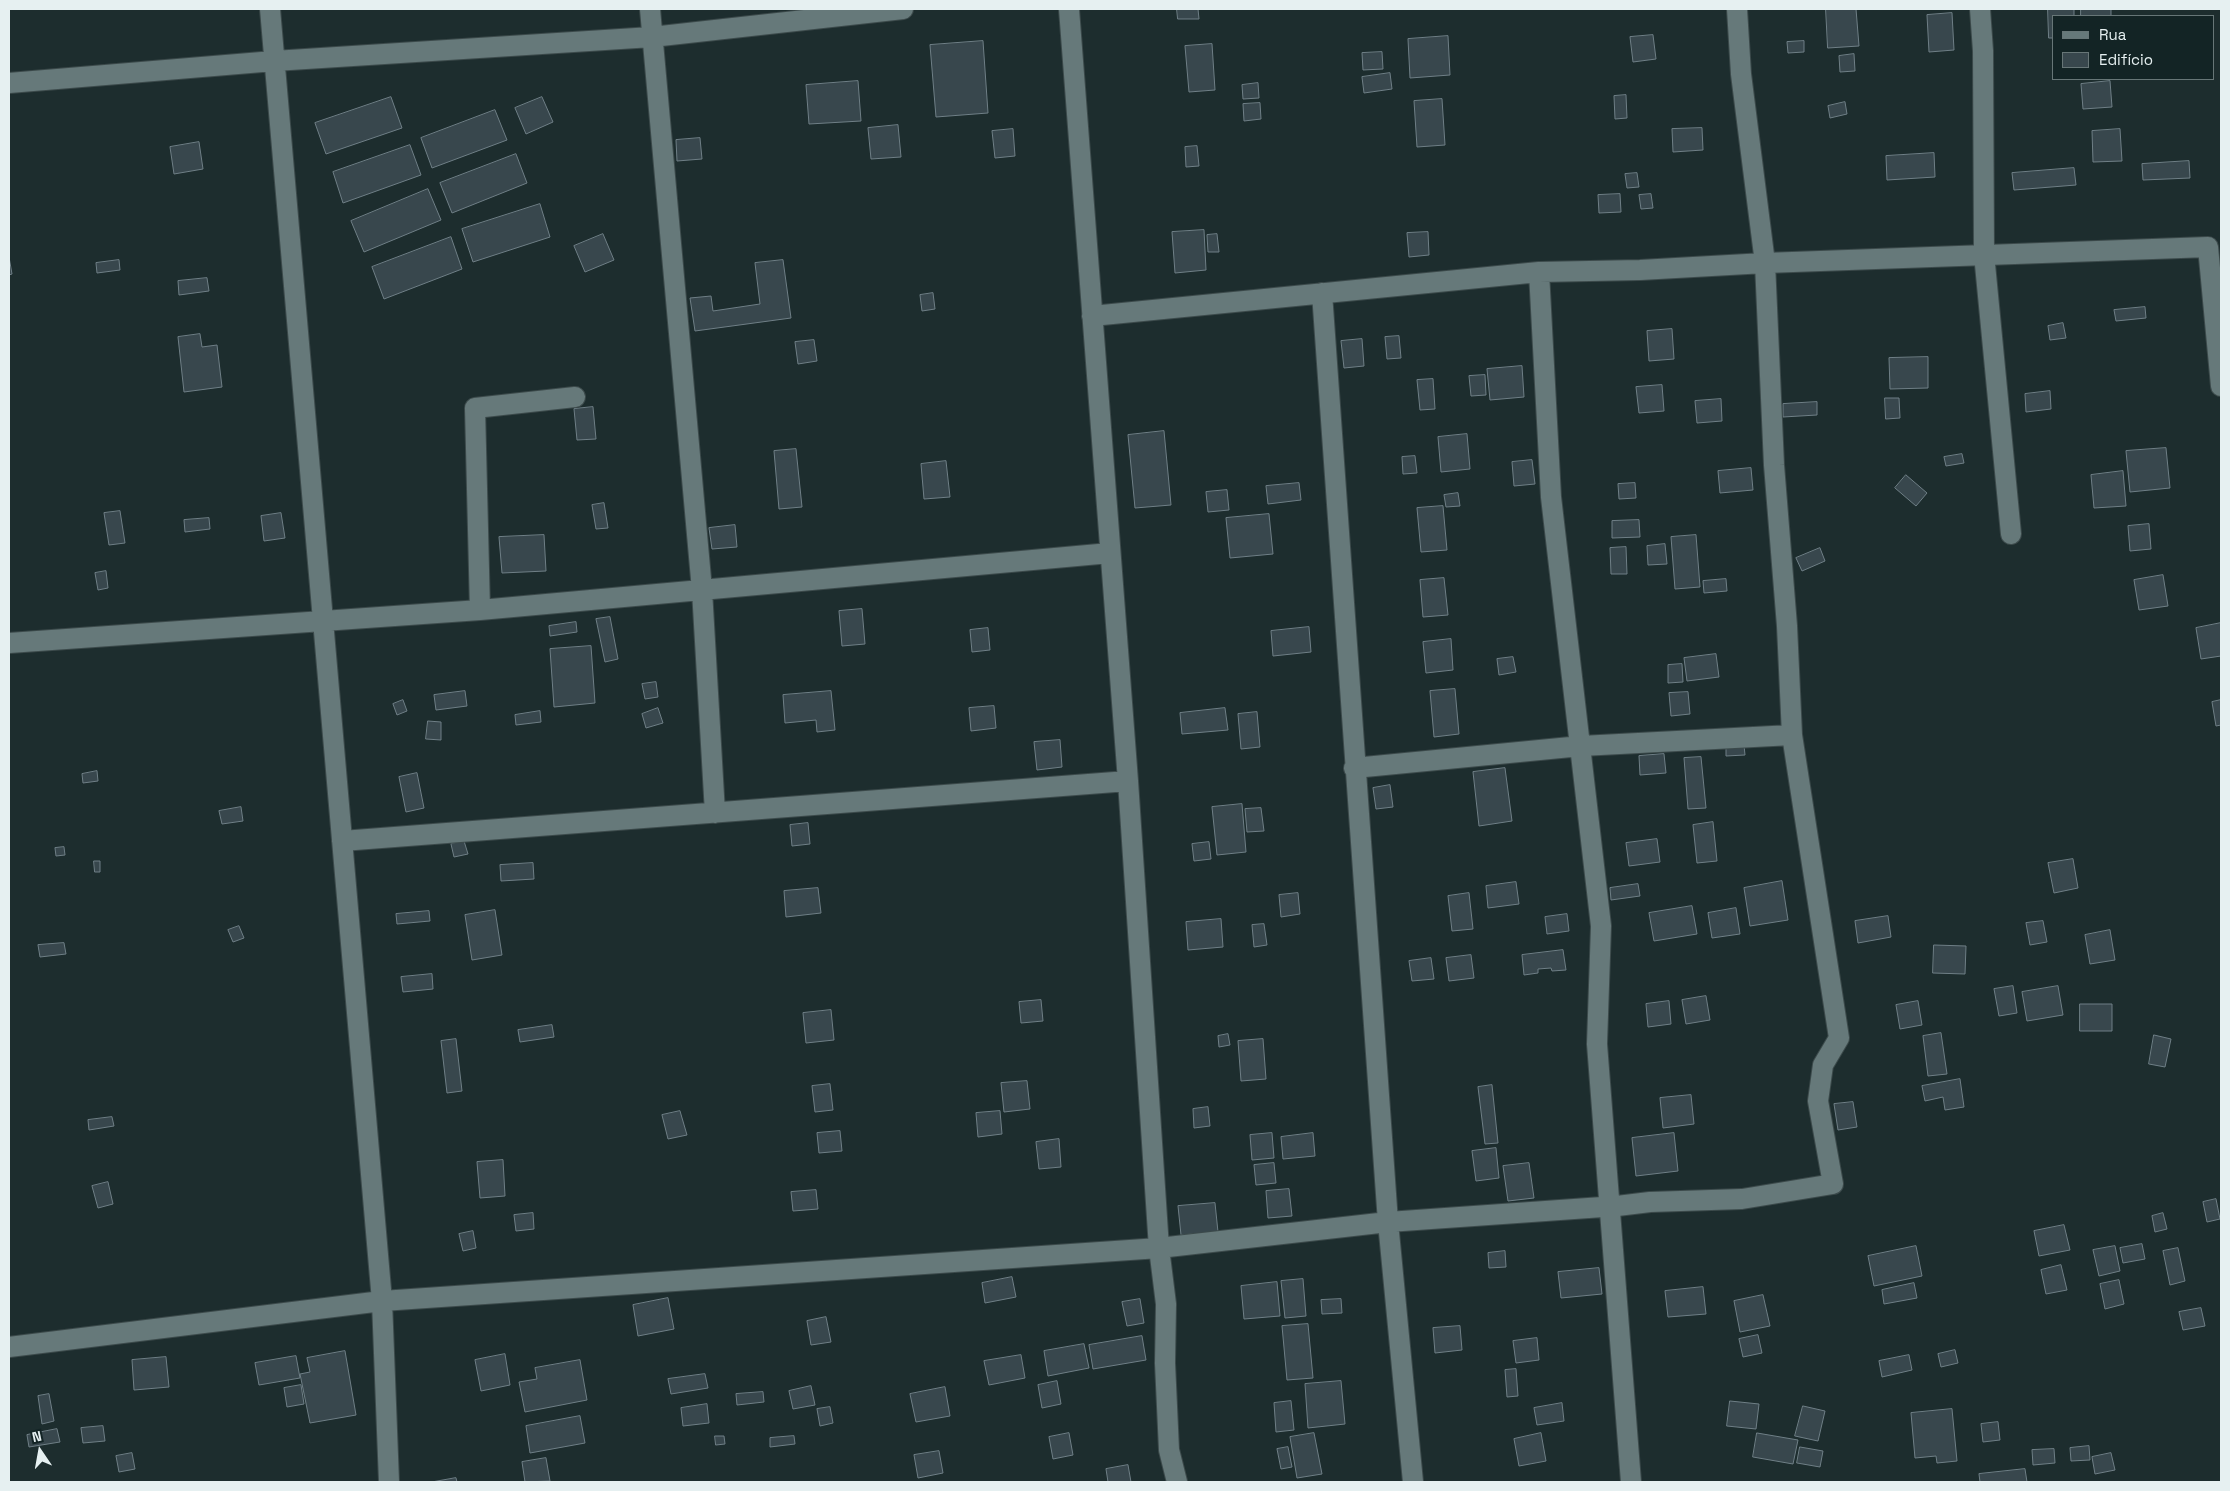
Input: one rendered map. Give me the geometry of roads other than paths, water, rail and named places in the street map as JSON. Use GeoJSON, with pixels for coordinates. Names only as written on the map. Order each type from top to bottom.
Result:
{"type":"FeatureCollection","features":[{"type":"Feature","properties":{"kind":"street"},"geometry":{"type":"LineString","coordinates":[[270,9],[382,1301],[389,1482]]}},
{"type":"Feature","properties":{"kind":"street"},"geometry":{"type":"LineString","coordinates":[[650,9],[702,590],[715,813]]}},
{"type":"Feature","properties":{"kind":"street"},"geometry":{"type":"LineString","coordinates":[[9,82],[274,61],[652,37],[903,9]]}},
{"type":"Feature","properties":{"kind":"street"},"geometry":{"type":"LineString","coordinates":[[1069,9],[1128,781],[1159,1248],[1166,1304],[1169,1450],[1177,1482]]}},
{"type":"Feature","properties":{"kind":"street"},"geometry":{"type":"LineString","coordinates":[[9,1347],[382,1301],[1159,1248],[1388,1222],[1650,1202],[1742,1199],[1833,1184],[1818,1101],[1823,1065],[1839,1038],[1792,735],[1787,626],[1774,465],[1765,263],[1742,74],[1737,9]]}},
{"type":"Feature","properties":{"kind":"street"},"geometry":{"type":"LineString","coordinates":[[1980,9],[1983,51],[1984,254],[2011,534]]}},
{"type":"Feature","properties":{"kind":"street"},"geometry":{"type":"LineString","coordinates":[[1092,316],[1539,272],[1640,270],[1984,254],[2208,247],[2221,386]]}},
{"type":"Feature","properties":{"kind":"street"},"geometry":{"type":"LineString","coordinates":[[1539,272],[1551,497],[1601,926],[1597,1044],[1608,1206],[1631,1482]]}},
{"type":"Feature","properties":{"kind":"street"},"geometry":{"type":"LineString","coordinates":[[1322,293],[1354,768],[1388,1222],[1414,1482]]}},
{"type":"Feature","properties":{"kind":"street"},"geometry":{"type":"LineString","coordinates":[[480,610],[475,408],[575,397]]}},
{"type":"Feature","properties":{"kind":"street"},"geometry":{"type":"LineString","coordinates":[[9,643],[480,610],[1110,553]]}},
{"type":"Feature","properties":{"kind":"street"},"geometry":{"type":"LineString","coordinates":[[1354,768],[1581,746],[1792,735]]}},
{"type":"Feature","properties":{"kind":"street"},"geometry":{"type":"LineString","coordinates":[[342,841],[1128,781]]}}]}
